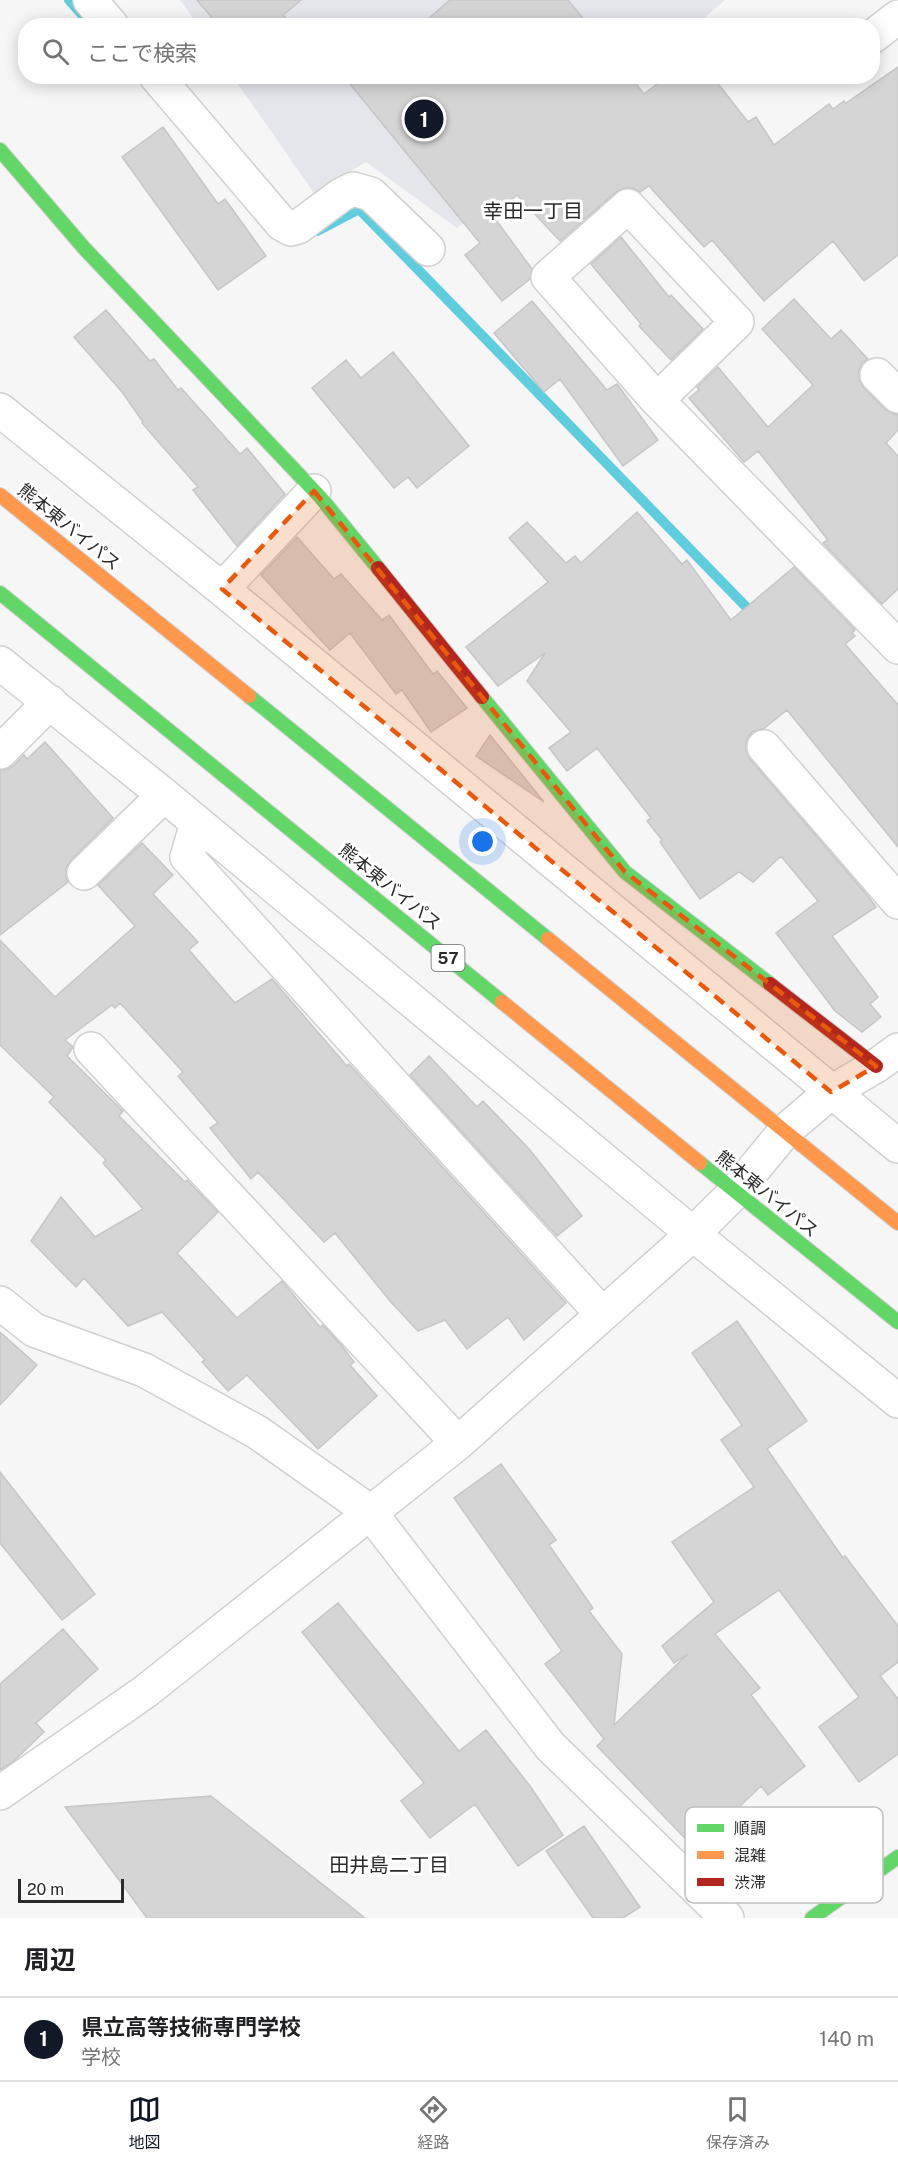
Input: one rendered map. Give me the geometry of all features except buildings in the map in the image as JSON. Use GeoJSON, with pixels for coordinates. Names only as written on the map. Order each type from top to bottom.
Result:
{"type":"FeatureCollection","features":[{"type":"Feature","properties":{"kind":"main road"},"geometry":{"type":"LineString","coordinates":[[0,150],[84,248],[314,491],[625,872],[887,1058]]}},
{"type":"Feature","properties":{"kind":"main road","name":"熊本東バイパス"},"geometry":{"type":"LineString","coordinates":[[0,495],[898,1223]]}},
{"type":"Feature","properties":{"kind":"main road","name":"熊本東バイパス"},"geometry":{"type":"LineString","coordinates":[[0,592],[735,1192],[898,1322]]}},
{"type":"Feature","properties":{"kind":"main road"},"geometry":{"type":"LineString","coordinates":[[883,1868],[898,1857]]}},
{"type":"Feature","properties":{"kind":"main road"},"geometry":{"type":"LineString","coordinates":[[812,1918],[833,1903]]}},
{"type":"Feature","properties":{"kind":"street"},"geometry":{"type":"LineString","coordinates":[[90,0],[105,18]]}},
{"type":"Feature","properties":{"kind":"street"},"geometry":{"type":"LineString","coordinates":[[880,31],[898,17]]}},
{"type":"Feature","properties":{"kind":"street"},"geometry":{"type":"LineString","coordinates":[[163,84],[282,224],[291,229],[298,227],[341,195],[353,189],[371,194],[428,249]]}},
{"type":"Feature","properties":{"kind":"street"},"geometry":{"type":"LineString","coordinates":[[657,400],[737,322],[628,206],[548,277],[657,400],[898,647]]}},
{"type":"Feature","properties":{"kind":"street"},"geometry":{"type":"LineString","coordinates":[[0,410],[222,589],[898,1146]]}},
{"type":"Feature","properties":{"kind":"street"},"geometry":{"type":"LineString","coordinates":[[222,589],[314,491]]}},
{"type":"Feature","properties":{"kind":"street"},"geometry":{"type":"LineString","coordinates":[[0,663],[164,795],[898,1401]]}},
{"type":"Feature","properties":{"kind":"street"},"geometry":{"type":"LineString","coordinates":[[0,752],[50,702]]}},
{"type":"Feature","properties":{"kind":"street"},"geometry":{"type":"LineString","coordinates":[[764,747],[898,902]]}},
{"type":"Feature","properties":{"kind":"street"},"geometry":{"type":"LineString","coordinates":[[84,873],[164,795]]}},
{"type":"Feature","properties":{"kind":"street"},"geometry":{"type":"LineString","coordinates":[[197,823],[187,857],[602,1314]]}},
{"type":"Feature","properties":{"kind":"street"},"geometry":{"type":"LineString","coordinates":[[91,1049],[458,1443]]}},
{"type":"Feature","properties":{"kind":"street"},"geometry":{"type":"LineString","coordinates":[[0,1793],[147,1691],[458,1443],[693,1234],[735,1192],[785,1131],[831,1092],[887,1058]]}},
{"type":"Feature","properties":{"kind":"street"},"geometry":{"type":"LineString","coordinates":[[0,1303],[34,1330],[144,1370],[257,1432],[369,1512],[550,1746],[685,1878]]}},
{"type":"Feature","properties":{"kind":"street"},"geometry":{"type":"LineString","coordinates":[[711,1903],[726,1918]]}},
{"type":"Feature","properties":{"kind":"highlighted area"},"geometry":{"type":"Polygon","coordinates":[[[314,491],[625,872],[876,1066],[831,1092],[222,589],[314,491]]]}},
{"type":"Feature","properties":{"kind":"shaded area"},"geometry":{"type":"Polygon","coordinates":[[[180,0],[725,0],[704,18],[193,18],[180,0]]]}},
{"type":"Feature","properties":{"kind":"shaded area"},"geometry":{"type":"Polygon","coordinates":[[[238,84],[627,84],[457,228],[366,162],[314,193],[238,84]]]}},
{"type":"Feature","properties":{"kind":"waterway"},"geometry":{"type":"LineString","coordinates":[[69,0],[85,18]]}},
{"type":"Feature","properties":{"kind":"waterway"},"geometry":{"type":"LineString","coordinates":[[317,231],[359,209],[756,617]]}},
{"type":"Feature","properties":{"kind":"traffic: fast"},"geometry":{"type":"LineString","coordinates":[[0,150],[84,248],[320,497],[378,568]]}},
{"type":"Feature","properties":{"kind":"traffic: fast"},"geometry":{"type":"LineString","coordinates":[[0,593],[502,1002]]}},
{"type":"Feature","properties":{"kind":"traffic: fast"},"geometry":{"type":"LineString","coordinates":[[249,696],[548,939]]}},
{"type":"Feature","properties":{"kind":"traffic: fast"},"geometry":{"type":"LineString","coordinates":[[482,697],[625,872],[770,984]]}},
{"type":"Feature","properties":{"kind":"traffic: fast"},"geometry":{"type":"LineString","coordinates":[[700,1163],[898,1322]]}},
{"type":"Feature","properties":{"kind":"traffic: fast"},"geometry":{"type":"LineString","coordinates":[[883,1868],[898,1857]]}},
{"type":"Feature","properties":{"kind":"traffic: fast"},"geometry":{"type":"LineString","coordinates":[[812,1918],[833,1903]]}},
{"type":"Feature","properties":{"kind":"traffic: slow"},"geometry":{"type":"LineString","coordinates":[[0,495],[249,696]]}},
{"type":"Feature","properties":{"kind":"traffic: slow"},"geometry":{"type":"LineString","coordinates":[[548,939],[898,1223]]}},
{"type":"Feature","properties":{"kind":"traffic: slow"},"geometry":{"type":"LineString","coordinates":[[502,1002],[700,1163]]}},
{"type":"Feature","properties":{"kind":"traffic: jam"},"geometry":{"type":"LineString","coordinates":[[378,568],[482,697]]}},
{"type":"Feature","properties":{"kind":"traffic: jam"},"geometry":{"type":"LineString","coordinates":[[770,984],[876,1066]]}},
{"type":"Feature","properties":{"kind":"place","name":"県立高等技術専門学校"},"geometry":{"type":"Point","coordinates":[424,119]}},
{"type":"Feature","properties":{"kind":"district","name":"幸田一丁目"},"geometry":{"type":"Point","coordinates":[533,211]}},
{"type":"Feature","properties":{"kind":"district","name":"田井島二丁目"},"geometry":{"type":"Point","coordinates":[389,1865]}}]}
